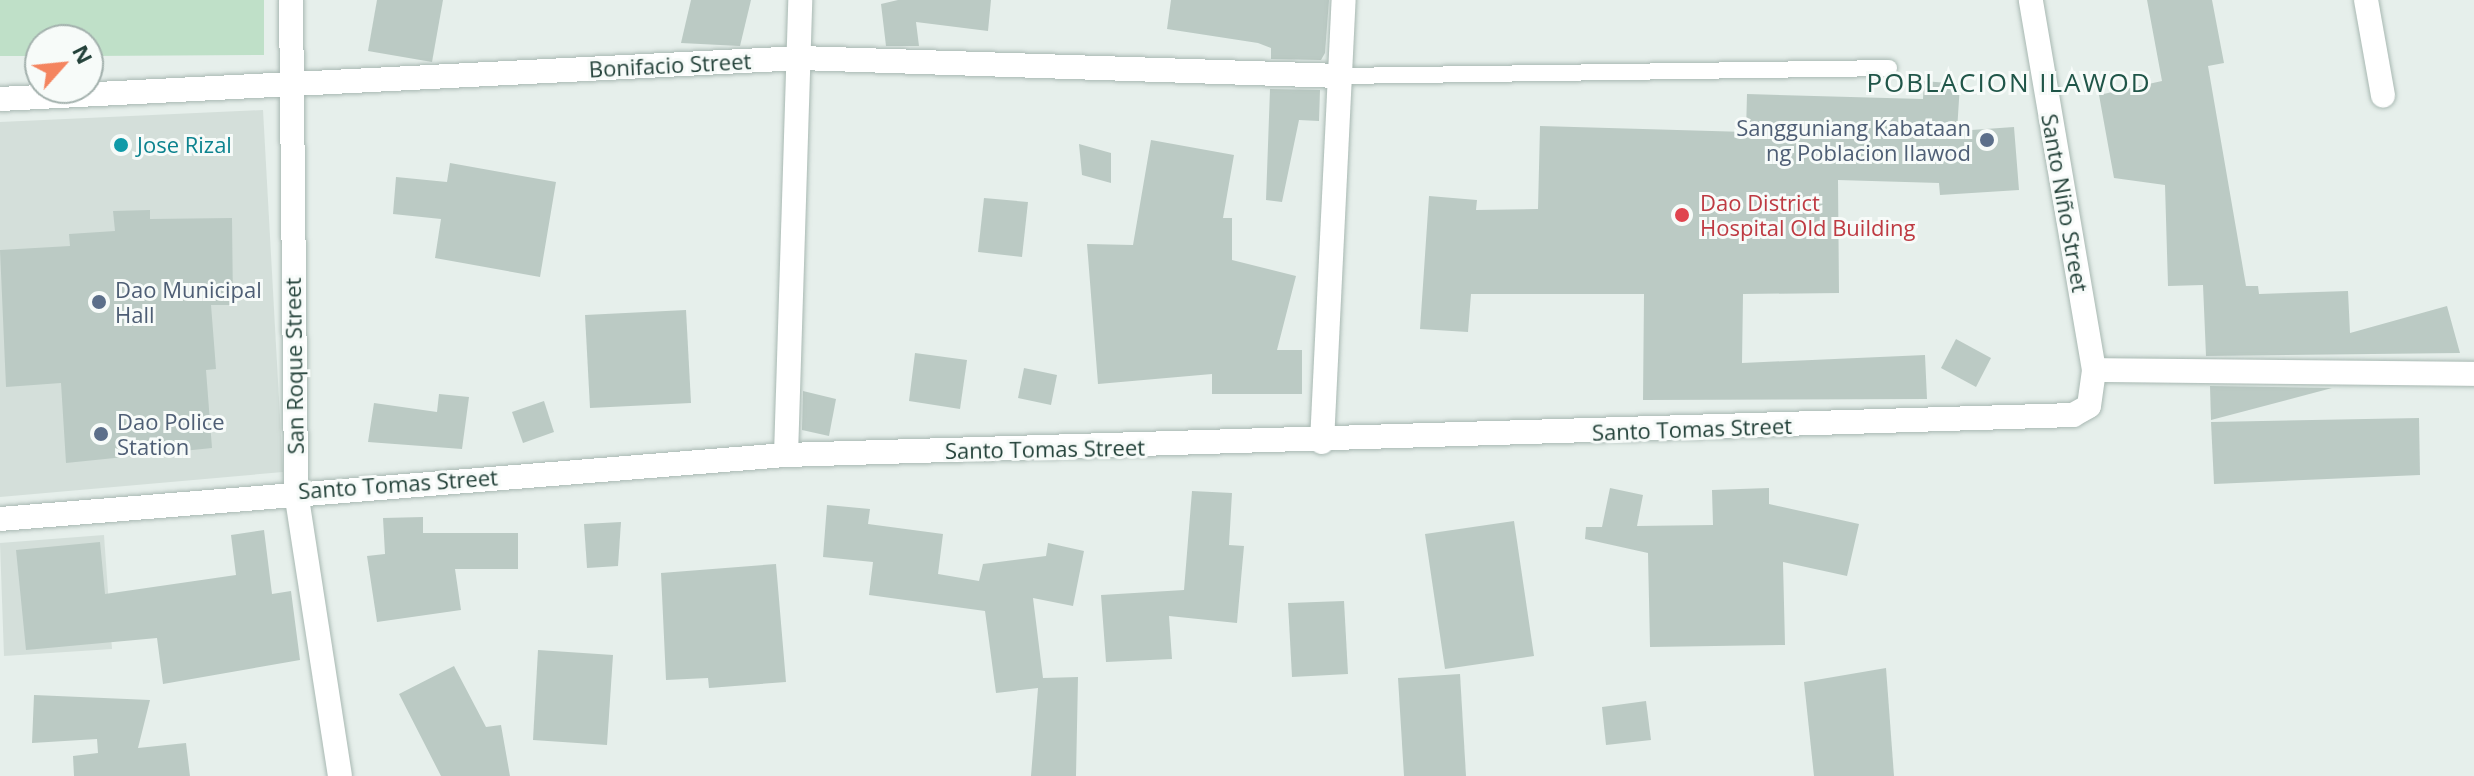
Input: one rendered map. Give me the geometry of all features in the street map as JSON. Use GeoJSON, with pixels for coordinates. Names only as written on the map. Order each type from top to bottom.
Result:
{"type":"FeatureCollection","features":[{"type":"Feature","properties":{"kind":"street","name":"San Roque Street"},"geometry":{"type":"LineString","coordinates":[[291,0],[296,492],[340,776]]}},
{"type":"Feature","properties":{"kind":"street"},"geometry":{"type":"LineString","coordinates":[[786,455],[800,0]]}},
{"type":"Feature","properties":{"kind":"street"},"geometry":{"type":"LineString","coordinates":[[1322,442],[1344,0]]}},
{"type":"Feature","properties":{"kind":"street","name":"Santo Niño Street"},"geometry":{"type":"LineString","coordinates":[[2031,0],[2094,370],[2089,406]]}},
{"type":"Feature","properties":{"kind":"street"},"geometry":{"type":"LineString","coordinates":[[2366,0],[2383,95]]}},
{"type":"Feature","properties":{"kind":"street","name":"Bonifacio Street"},"geometry":{"type":"LineString","coordinates":[[0,99],[800,58],[1340,76]]}},
{"type":"Feature","properties":{"kind":"street"},"geometry":{"type":"LineString","coordinates":[[2094,370],[2474,374]]}},
{"type":"Feature","properties":{"kind":"street","name":"Santo Tomas Street"},"geometry":{"type":"LineString","coordinates":[[0,519],[296,492],[786,455],[1322,442],[2073,415],[2089,406]]}},
{"type":"Feature","properties":{"kind":"lane"},"geometry":{"type":"LineString","coordinates":[[1340,76],[1889,68]]}},
{"type":"Feature","properties":{"kind":"shaded area"},"geometry":{"type":"Polygon","coordinates":[[[263,110],[283,472],[0,497],[0,122],[263,110]]]}},
{"type":"Feature","properties":{"kind":"shaded area"},"geometry":{"type":"Polygon","coordinates":[[[104,535],[112,649],[4,656],[0,543],[104,535]]]}},
{"type":"Feature","properties":{"kind":"green space"},"geometry":{"type":"Polygon","coordinates":[[[0,0],[264,0],[264,55],[104,56],[104,24],[24,24],[24,56],[0,56],[0,0]]]}},
{"type":"Feature","properties":{"kind":"building"},"geometry":{"type":"Polygon","coordinates":[[[377,0],[443,0],[432,62],[368,51],[377,0]]]}},
{"type":"Feature","properties":{"kind":"building"},"geometry":{"type":"Polygon","coordinates":[[[691,0],[751,0],[740,46],[681,43],[691,0]]]}},
{"type":"Feature","properties":{"kind":"building"},"geometry":{"type":"Polygon","coordinates":[[[898,0],[991,0],[988,31],[916,22],[919,46],[886,46],[881,4],[898,0]]]}},
{"type":"Feature","properties":{"kind":"building"},"geometry":{"type":"Polygon","coordinates":[[[1171,0],[1329,0],[1325,53],[1321,60],[1271,59],[1271,48],[1258,43],[1167,29],[1171,0]]]}},
{"type":"Feature","properties":{"kind":"building"},"geometry":{"type":"Polygon","coordinates":[[[2147,0],[2212,0],[2224,63],[2208,66],[2246,286],[2258,286],[2259,294],[2348,291],[2350,333],[2447,306],[2460,353],[2206,356],[2203,285],[2168,286],[2165,185],[2114,178],[2099,95],[2162,81],[2147,0]]]}},
{"type":"Feature","properties":{"kind":"building"},"geometry":{"type":"Polygon","coordinates":[[[1924,81],[1960,84],[1957,131],[2014,127],[2019,190],[1940,195],[1939,183],[1838,180],[1839,293],[1743,294],[1742,363],[1925,355],[1927,399],[1643,400],[1644,294],[1471,294],[1468,332],[1420,329],[1429,196],[1477,200],[1476,210],[1538,209],[1540,126],[1746,132],[1747,94],[1923,99],[1924,81]]]}},
{"type":"Feature","properties":{"kind":"building"},"geometry":{"type":"Polygon","coordinates":[[[1270,89],[1320,90],[1319,121],[1299,120],[1282,202],[1266,200],[1270,89]]]}},
{"type":"Feature","properties":{"kind":"building"},"geometry":{"type":"Polygon","coordinates":[[[1151,140],[1234,155],[1223,218],[1232,218],[1232,260],[1296,276],[1277,350],[1302,350],[1302,394],[1212,394],[1212,374],[1098,384],[1087,244],[1133,245],[1151,140]]]}},
{"type":"Feature","properties":{"kind":"building"},"geometry":{"type":"Polygon","coordinates":[[[1079,144],[1111,153],[1111,183],[1082,175],[1079,144]]]}},
{"type":"Feature","properties":{"kind":"building"},"geometry":{"type":"Polygon","coordinates":[[[450,163],[556,182],[540,277],[435,258],[441,219],[393,214],[396,177],[447,182],[450,163]]]}},
{"type":"Feature","properties":{"kind":"building"},"geometry":{"type":"Polygon","coordinates":[[[984,198],[1028,202],[1022,257],[978,252],[984,198]]]}},
{"type":"Feature","properties":{"kind":"building"},"geometry":{"type":"Polygon","coordinates":[[[150,210],[150,219],[232,218],[233,305],[211,305],[216,369],[206,370],[212,448],[66,463],[61,383],[6,387],[0,250],[70,246],[69,234],[115,231],[113,211],[150,210]]]}},
{"type":"Feature","properties":{"kind":"building"},"geometry":{"type":"Polygon","coordinates":[[[686,310],[691,403],[590,408],[585,315],[686,310]]]}},
{"type":"Feature","properties":{"kind":"building"},"geometry":{"type":"Polygon","coordinates":[[[1956,339],[1991,358],[1976,387],[1941,368],[1956,339]]]}},
{"type":"Feature","properties":{"kind":"building"},"geometry":{"type":"Polygon","coordinates":[[[915,353],[967,360],[960,409],[909,401],[915,353]]]}},
{"type":"Feature","properties":{"kind":"building"},"geometry":{"type":"Polygon","coordinates":[[[1024,368],[1057,375],[1051,405],[1018,398],[1024,368]]]}},
{"type":"Feature","properties":{"kind":"building"},"geometry":{"type":"Polygon","coordinates":[[[2210,386],[2332,388],[2211,420],[2210,386]]]}},
{"type":"Feature","properties":{"kind":"building"},"geometry":{"type":"Polygon","coordinates":[[[803,391],[836,399],[829,436],[802,430],[803,391]]]}},
{"type":"Feature","properties":{"kind":"building"},"geometry":{"type":"Polygon","coordinates":[[[439,394],[469,397],[462,449],[368,442],[374,403],[437,412],[439,394]]]}},
{"type":"Feature","properties":{"kind":"building"},"geometry":{"type":"Polygon","coordinates":[[[544,401],[554,432],[523,443],[512,412],[544,401]]]}},
{"type":"Feature","properties":{"kind":"building"},"geometry":{"type":"Polygon","coordinates":[[[2419,418],[2420,475],[2214,484],[2211,422],[2419,418]]]}},
{"type":"Feature","properties":{"kind":"building"},"geometry":{"type":"Polygon","coordinates":[[[1610,488],[1643,495],[1637,526],[1713,525],[1712,490],[1769,488],[1769,504],[1859,524],[1847,576],[1783,562],[1785,645],[1650,647],[1648,553],[1585,539],[1586,527],[1602,527],[1610,488]]]}},
{"type":"Feature","properties":{"kind":"building"},"geometry":{"type":"Polygon","coordinates":[[[1192,491],[1232,493],[1229,545],[1244,546],[1237,623],[1169,616],[1172,659],[1106,662],[1101,595],[1184,590],[1192,491]]]}},
{"type":"Feature","properties":{"kind":"building"},"geometry":{"type":"Polygon","coordinates":[[[827,505],[870,509],[868,524],[943,534],[938,574],[979,581],[983,564],[1046,556],[1048,543],[1084,551],[1073,606],[1033,598],[1043,678],[1078,677],[1076,776],[1031,776],[1038,688],[996,693],[985,611],[869,595],[873,562],[823,557],[827,505]]]}},
{"type":"Feature","properties":{"kind":"building"},"geometry":{"type":"Polygon","coordinates":[[[423,517],[423,533],[518,533],[518,569],[455,569],[461,610],[377,622],[367,556],[385,554],[383,518],[423,517]]]}},
{"type":"Feature","properties":{"kind":"building"},"geometry":{"type":"Polygon","coordinates":[[[1514,521],[1534,656],[1445,669],[1425,534],[1514,521]]]}},
{"type":"Feature","properties":{"kind":"building"},"geometry":{"type":"Polygon","coordinates":[[[621,522],[618,566],[587,568],[584,524],[621,522]]]}},
{"type":"Feature","properties":{"kind":"building"},"geometry":{"type":"Polygon","coordinates":[[[264,530],[272,594],[291,591],[300,660],[163,684],[157,638],[26,650],[16,550],[100,542],[105,594],[236,575],[231,535],[264,530]]]}},
{"type":"Feature","properties":{"kind":"building"},"geometry":{"type":"Polygon","coordinates":[[[776,564],[786,682],[709,688],[708,678],[666,680],[661,573],[776,564]]]}},
{"type":"Feature","properties":{"kind":"building"},"geometry":{"type":"Polygon","coordinates":[[[1344,601],[1348,674],[1292,677],[1288,603],[1344,601]]]}},
{"type":"Feature","properties":{"kind":"building"},"geometry":{"type":"Polygon","coordinates":[[[538,650],[613,655],[607,745],[533,740],[538,650]]]}},
{"type":"Feature","properties":{"kind":"building"},"geometry":{"type":"Polygon","coordinates":[[[454,666],[486,727],[501,725],[510,776],[441,776],[399,694],[454,666]]]}},
{"type":"Feature","properties":{"kind":"building"},"geometry":{"type":"Polygon","coordinates":[[[1886,668],[1894,776],[1814,776],[1804,682],[1886,668]]]}},
{"type":"Feature","properties":{"kind":"building"},"geometry":{"type":"Polygon","coordinates":[[[1460,674],[1466,776],[1404,776],[1398,678],[1460,674]]]}},
{"type":"Feature","properties":{"kind":"building"},"geometry":{"type":"Polygon","coordinates":[[[34,695],[150,700],[138,748],[186,743],[190,776],[74,776],[73,756],[98,753],[97,739],[32,743],[34,695]]]}},
{"type":"Feature","properties":{"kind":"building"},"geometry":{"type":"Polygon","coordinates":[[[1646,701],[1651,740],[1606,745],[1602,707],[1646,701]]]}},
{"type":"Feature","properties":{"kind":"place","name":"Sangguniang Kabataan ng Poblacion Ilawod"},"geometry":{"type":"Point","coordinates":[1987,140]}},
{"type":"Feature","properties":{"kind":"place","name":"Jose Rizal"},"geometry":{"type":"Point","coordinates":[121,145]}},
{"type":"Feature","properties":{"kind":"place","name":"Dao District Hospital Old Building"},"geometry":{"type":"Point","coordinates":[1682,215]}},
{"type":"Feature","properties":{"kind":"place","name":"Dao Municipal Hall"},"geometry":{"type":"Point","coordinates":[99,302]}},
{"type":"Feature","properties":{"kind":"place","name":"Dao Police Station"},"geometry":{"type":"Point","coordinates":[101,434]}},
{"type":"Feature","properties":{"kind":"district","name":"POBLACION ILAWOD"},"geometry":{"type":"Point","coordinates":[2009,83]}}]}
